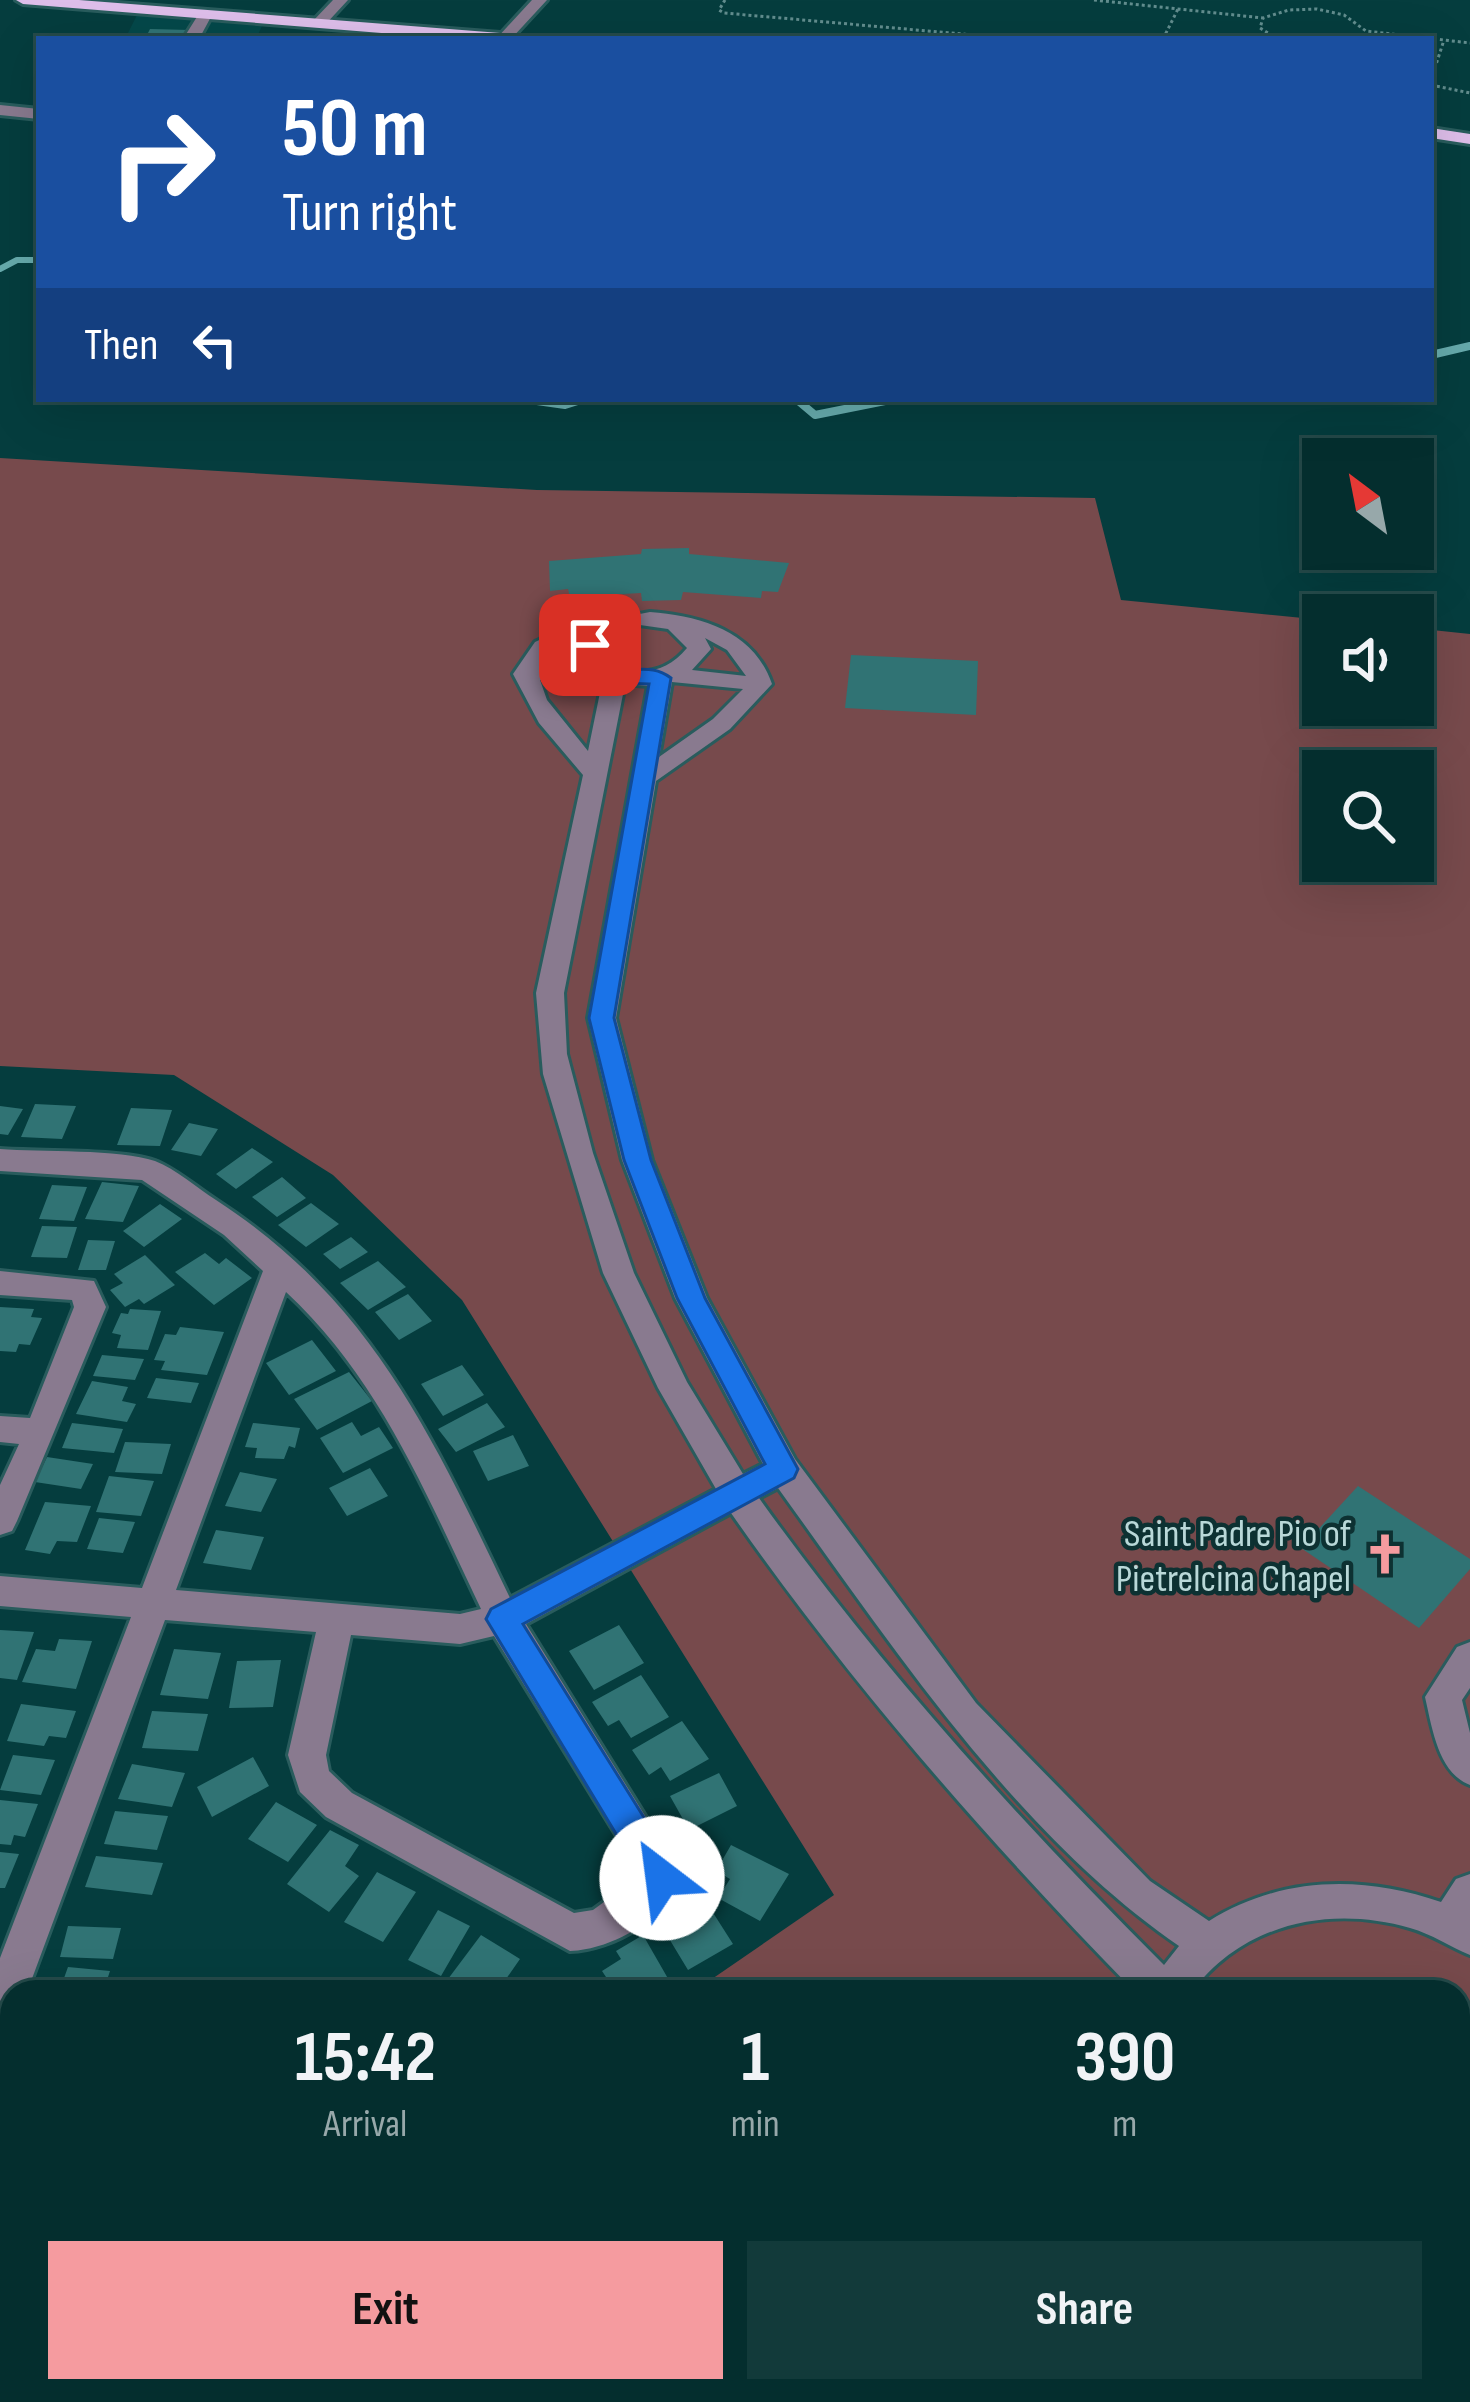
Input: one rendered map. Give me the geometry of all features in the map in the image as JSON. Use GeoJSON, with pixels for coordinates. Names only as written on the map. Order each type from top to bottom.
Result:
{"type":"FeatureCollection","features":[{"type":"Feature","properties":{"kind":"main road"},"geometry":{"type":"LineString","coordinates":[[23,0],[141,5],[308,28],[463,36]]}},
{"type":"Feature","properties":{"kind":"main road"},"geometry":{"type":"LineString","coordinates":[[1434,133],[1470,139]]}},
{"type":"Feature","properties":{"kind":"street"},"geometry":{"type":"LineString","coordinates":[[308,28],[340,0]]}},
{"type":"Feature","properties":{"kind":"street"},"geometry":{"type":"LineString","coordinates":[[504,36],[543,0]]}},
{"type":"Feature","properties":{"kind":"street"},"geometry":{"type":"LineString","coordinates":[[519,36],[543,0]]}},
{"type":"Feature","properties":{"kind":"street"},"geometry":{"type":"LineString","coordinates":[[193,36],[205,15]]}},
{"type":"Feature","properties":{"kind":"street"},"geometry":{"type":"LineString","coordinates":[[0,110],[36,114]]}},
{"type":"Feature","properties":{"kind":"street"},"geometry":{"type":"LineString","coordinates":[[661,619],[694,635],[699,649],[687,667],[665,676]]}},
{"type":"Feature","properties":{"kind":"street"},"geometry":{"type":"LineString","coordinates":[[594,772],[529,695],[525,674],[531,660],[549,641],[574,630],[661,619],[704,627],[734,643],[757,667],[760,684],[744,706],[699,743],[646,776]]}},
{"type":"Feature","properties":{"kind":"street"},"geometry":{"type":"LineString","coordinates":[[610,674],[593,661],[590,645],[614,623]]}},
{"type":"Feature","properties":{"kind":"street"},"geometry":{"type":"LineString","coordinates":[[525,674],[665,676],[760,684]]}},
{"type":"Feature","properties":{"kind":"street"},"geometry":{"type":"LineString","coordinates":[[610,674],[550,993],[548,1028],[596,1218],[630,1300],[738,1492],[862,1668],[925,1745],[1154,1980]]}},
{"type":"Feature","properties":{"kind":"street"},"geometry":{"type":"LineString","coordinates":[[665,676],[602,1018],[637,1160],[691,1298],[783,1469],[963,1714],[1136,1894],[1208,1943]]}},
{"type":"Feature","properties":{"kind":"street"},"geometry":{"type":"LineString","coordinates":[[580,839],[634,842]]}},
{"type":"Feature","properties":{"kind":"street"},"geometry":{"type":"LineString","coordinates":[[0,1160],[148,1170],[235,1227],[317,1302],[375,1373],[413,1431],[502,1619],[661,1872],[658,1884],[605,1926],[587,1933],[570,1932],[339,1805],[314,1780],[307,1755],[337,1619]]}},
{"type":"Feature","properties":{"kind":"street"},"geometry":{"type":"LineString","coordinates":[[8,1980],[280,1268]]}},
{"type":"Feature","properties":{"kind":"street"},"geometry":{"type":"LineString","coordinates":[[0,1283],[83,1289],[90,1307],[0,1521]]}},
{"type":"Feature","properties":{"kind":"street"},"geometry":{"type":"LineString","coordinates":[[0,1429],[41,1432]]}},
{"type":"Feature","properties":{"kind":"street"},"geometry":{"type":"LineString","coordinates":[[0,1591],[460,1629],[502,1619],[783,1469]]}},
{"type":"Feature","properties":{"kind":"street"},"geometry":{"type":"LineString","coordinates":[[1470,1658],[1443,1697],[1454,1739],[1470,1768]]}},
{"type":"Feature","properties":{"kind":"street"},"geometry":{"type":"LineString","coordinates":[[1176,1980],[1208,1943],[1258,1914],[1353,1898],[1463,1917]]}},
{"type":"Feature","properties":{"kind":"path"},"geometry":{"type":"LineString","coordinates":[[724,0],[719,10],[724,14],[984,36]]}},
{"type":"Feature","properties":{"kind":"path"},"geometry":{"type":"LineString","coordinates":[[1094,0],[1263,18],[1288,9],[1320,9],[1355,19],[1366,31],[1409,36]]}},
{"type":"Feature","properties":{"kind":"path"},"geometry":{"type":"LineString","coordinates":[[1320,9],[1324,0]]}},
{"type":"Feature","properties":{"kind":"path"},"geometry":{"type":"LineString","coordinates":[[1164,36],[1178,9]]}},
{"type":"Feature","properties":{"kind":"path"},"geometry":{"type":"LineString","coordinates":[[1263,18],[1260,28],[1273,36]]}},
{"type":"Feature","properties":{"kind":"path"},"geometry":{"type":"LineString","coordinates":[[1362,36],[1366,31]]}},
{"type":"Feature","properties":{"kind":"path"},"geometry":{"type":"LineString","coordinates":[[1434,39],[1470,43]]}},
{"type":"Feature","properties":{"kind":"path"},"geometry":{"type":"LineString","coordinates":[[1434,72],[1444,40]]}},
{"type":"Feature","properties":{"kind":"path"},"geometry":{"type":"LineString","coordinates":[[1434,83],[1470,93]]}},
{"type":"Feature","properties":{"kind":"shaded area"},"geometry":{"type":"Polygon","coordinates":[[[137,15],[262,26],[257,36],[126,36],[137,15]]]}},
{"type":"Feature","properties":{"kind":"shaded area"},"geometry":{"type":"Polygon","coordinates":[[[0,458],[537,490],[1095,498],[1121,600],[1302,618],[1302,726],[1434,726],[1434,630],[1470,634],[1470,1980],[710,1980],[834,1895],[462,1300],[333,1175],[174,1075],[0,1066],[0,458]]]}},
{"type":"Feature","properties":{"kind":"building"},"geometry":{"type":"Polygon","coordinates":[[[150,29],[190,30],[187,36],[146,36],[150,29]]]}},
{"type":"Feature","properties":{"kind":"building"},"geometry":{"type":"Polygon","coordinates":[[[689,548],[689,554],[789,563],[778,592],[762,591],[761,598],[683,592],[681,600],[642,601],[641,593],[570,597],[568,589],[550,591],[549,561],[689,548]]]}},
{"type":"Feature","properties":{"kind":"building"},"geometry":{"type":"Polygon","coordinates":[[[851,655],[978,661],[976,715],[845,708],[851,655]]]}},
{"type":"Feature","properties":{"kind":"building"},"geometry":{"type":"Polygon","coordinates":[[[35,1104],[76,1106],[62,1139],[21,1137],[35,1104]]]}},
{"type":"Feature","properties":{"kind":"building"},"geometry":{"type":"Polygon","coordinates":[[[0,1106],[23,1109],[8,1135],[0,1134],[0,1106]]]}},
{"type":"Feature","properties":{"kind":"building"},"geometry":{"type":"Polygon","coordinates":[[[131,1108],[172,1110],[160,1146],[117,1145],[131,1108]]]}},
{"type":"Feature","properties":{"kind":"building"},"geometry":{"type":"Polygon","coordinates":[[[189,1123],[218,1129],[201,1156],[171,1150],[189,1123]]]}},
{"type":"Feature","properties":{"kind":"building"},"geometry":{"type":"Polygon","coordinates":[[[252,1148],[273,1162],[236,1189],[216,1174],[252,1148]]]}},
{"type":"Feature","properties":{"kind":"building"},"geometry":{"type":"Polygon","coordinates":[[[282,1177],[306,1198],[277,1217],[252,1197],[282,1177]]]}},
{"type":"Feature","properties":{"kind":"building"},"geometry":{"type":"Polygon","coordinates":[[[102,1182],[139,1186],[123,1222],[85,1219],[102,1182]]]}},
{"type":"Feature","properties":{"kind":"building"},"geometry":{"type":"Polygon","coordinates":[[[52,1185],[87,1187],[74,1221],[39,1219],[52,1185]]]}},
{"type":"Feature","properties":{"kind":"building"},"geometry":{"type":"Polygon","coordinates":[[[311,1203],[339,1224],[306,1247],[278,1225],[311,1203]]]}},
{"type":"Feature","properties":{"kind":"building"},"geometry":{"type":"Polygon","coordinates":[[[160,1204],[182,1219],[144,1247],[123,1231],[160,1204]]]}},
{"type":"Feature","properties":{"kind":"building"},"geometry":{"type":"Polygon","coordinates":[[[42,1226],[77,1227],[67,1258],[31,1257],[42,1226]]]}},
{"type":"Feature","properties":{"kind":"building"},"geometry":{"type":"Polygon","coordinates":[[[351,1237],[368,1252],[340,1269],[323,1254],[351,1237]]]}},
{"type":"Feature","properties":{"kind":"building"},"geometry":{"type":"Polygon","coordinates":[[[88,1240],[115,1241],[106,1270],[78,1270],[88,1240]]]}},
{"type":"Feature","properties":{"kind":"building"},"geometry":{"type":"Polygon","coordinates":[[[205,1253],[219,1264],[226,1258],[252,1278],[214,1305],[175,1272],[205,1253]]]}},
{"type":"Feature","properties":{"kind":"building"},"geometry":{"type":"Polygon","coordinates":[[[145,1255],[175,1285],[144,1304],[139,1299],[125,1307],[110,1290],[123,1283],[114,1274],[145,1255]]]}},
{"type":"Feature","properties":{"kind":"building"},"geometry":{"type":"Polygon","coordinates":[[[378,1261],[406,1287],[368,1310],[340,1283],[378,1261]]]}},
{"type":"Feature","properties":{"kind":"building"},"geometry":{"type":"Polygon","coordinates":[[[408,1294],[432,1321],[399,1340],[375,1312],[408,1294]]]}},
{"type":"Feature","properties":{"kind":"building"},"geometry":{"type":"Polygon","coordinates":[[[0,1307],[34,1309],[31,1317],[42,1318],[30,1345],[19,1344],[16,1352],[0,1351],[0,1307]]]}},
{"type":"Feature","properties":{"kind":"building"},"geometry":{"type":"Polygon","coordinates":[[[130,1309],[161,1311],[148,1350],[117,1348],[121,1335],[112,1333],[121,1313],[128,1314],[130,1309]]]}},
{"type":"Feature","properties":{"kind":"building"},"geometry":{"type":"Polygon","coordinates":[[[180,1327],[224,1332],[207,1375],[161,1370],[165,1361],[154,1360],[165,1334],[176,1335],[180,1327]]]}},
{"type":"Feature","properties":{"kind":"building"},"geometry":{"type":"Polygon","coordinates":[[[312,1340],[336,1371],[289,1395],[266,1363],[312,1340]]]}},
{"type":"Feature","properties":{"kind":"building"},"geometry":{"type":"Polygon","coordinates":[[[102,1355],[144,1359],[135,1380],[93,1376],[102,1355]]]}},
{"type":"Feature","properties":{"kind":"building"},"geometry":{"type":"Polygon","coordinates":[[[462,1365],[484,1395],[443,1416],[421,1384],[462,1365]]]}},
{"type":"Feature","properties":{"kind":"building"},"geometry":{"type":"Polygon","coordinates":[[[349,1372],[372,1401],[317,1430],[294,1399],[349,1372]]]}},
{"type":"Feature","properties":{"kind":"building"},"geometry":{"type":"Polygon","coordinates":[[[156,1378],[199,1383],[191,1403],[147,1398],[156,1378]]]}},
{"type":"Feature","properties":{"kind":"building"},"geometry":{"type":"Polygon","coordinates":[[[92,1381],[128,1387],[122,1401],[136,1404],[127,1422],[76,1414],[92,1381]]]}},
{"type":"Feature","properties":{"kind":"building"},"geometry":{"type":"Polygon","coordinates":[[[487,1403],[505,1427],[456,1452],[438,1429],[487,1403]]]}},
{"type":"Feature","properties":{"kind":"building"},"geometry":{"type":"Polygon","coordinates":[[[352,1422],[361,1436],[379,1427],[393,1448],[343,1473],[320,1438],[352,1422]]]}},
{"type":"Feature","properties":{"kind":"building"},"geometry":{"type":"Polygon","coordinates":[[[72,1423],[123,1429],[114,1453],[62,1448],[72,1423]]]}},
{"type":"Feature","properties":{"kind":"building"},"geometry":{"type":"Polygon","coordinates":[[[253,1423],[300,1428],[295,1448],[289,1446],[284,1459],[255,1458],[257,1448],[245,1447],[253,1423]]]}},
{"type":"Feature","properties":{"kind":"building"},"geometry":{"type":"Polygon","coordinates":[[[513,1435],[529,1466],[488,1481],[473,1451],[513,1435]]]}},
{"type":"Feature","properties":{"kind":"building"},"geometry":{"type":"Polygon","coordinates":[[[125,1442],[171,1444],[162,1474],[115,1472],[125,1442]]]}},
{"type":"Feature","properties":{"kind":"building"},"geometry":{"type":"Polygon","coordinates":[[[47,1457],[93,1464],[81,1489],[35,1482],[47,1457]]]}},
{"type":"Feature","properties":{"kind":"building"},"geometry":{"type":"Polygon","coordinates":[[[370,1468],[388,1496],[347,1516],[329,1488],[370,1468]]]}},
{"type":"Feature","properties":{"kind":"building"},"geometry":{"type":"Polygon","coordinates":[[[240,1472],[277,1479],[261,1512],[225,1506],[240,1472]]]}},
{"type":"Feature","properties":{"kind":"building"},"geometry":{"type":"Polygon","coordinates":[[[109,1476],[154,1481],[141,1516],[96,1512],[109,1476]]]}},
{"type":"Feature","properties":{"kind":"building","name":"Saint Padre Pio of Pietrelcina Chapel"},"geometry":{"type":"Polygon","coordinates":[[[1358,1486],[1470,1559],[1470,1569],[1419,1628],[1301,1548],[1358,1486]]]}},
{"type":"Feature","properties":{"kind":"building"},"geometry":{"type":"Polygon","coordinates":[[[45,1502],[91,1506],[77,1542],[57,1541],[50,1554],[25,1550],[45,1502]]]}},
{"type":"Feature","properties":{"kind":"building"},"geometry":{"type":"Polygon","coordinates":[[[99,1518],[135,1522],[123,1553],[87,1549],[99,1518]]]}},
{"type":"Feature","properties":{"kind":"building"},"geometry":{"type":"Polygon","coordinates":[[[216,1530],[264,1537],[251,1570],[203,1563],[216,1530]]]}},
{"type":"Feature","properties":{"kind":"building"},"geometry":{"type":"Polygon","coordinates":[[[619,1625],[644,1663],[594,1690],[569,1651],[619,1625]]]}},
{"type":"Feature","properties":{"kind":"building"},"geometry":{"type":"Polygon","coordinates":[[[0,1630],[34,1632],[17,1680],[0,1678],[0,1630]]]}},
{"type":"Feature","properties":{"kind":"building"},"geometry":{"type":"Polygon","coordinates":[[[59,1639],[92,1641],[76,1689],[22,1682],[36,1649],[55,1651],[59,1639]]]}},
{"type":"Feature","properties":{"kind":"building"},"geometry":{"type":"Polygon","coordinates":[[[174,1649],[221,1653],[208,1699],[160,1695],[174,1649]]]}},
{"type":"Feature","properties":{"kind":"building"},"geometry":{"type":"Polygon","coordinates":[[[281,1660],[273,1707],[229,1708],[237,1661],[281,1660]]]}},
{"type":"Feature","properties":{"kind":"building"},"geometry":{"type":"Polygon","coordinates":[[[641,1675],[669,1717],[631,1738],[619,1720],[608,1726],[592,1702],[641,1675]]]}},
{"type":"Feature","properties":{"kind":"building"},"geometry":{"type":"Polygon","coordinates":[[[21,1704],[76,1711],[66,1738],[49,1736],[44,1746],[7,1741],[21,1704]]]}},
{"type":"Feature","properties":{"kind":"building"},"geometry":{"type":"Polygon","coordinates":[[[152,1711],[208,1714],[198,1751],[142,1748],[152,1711]]]}},
{"type":"Feature","properties":{"kind":"building"},"geometry":{"type":"Polygon","coordinates":[[[682,1721],[709,1759],[670,1781],[661,1767],[649,1775],[632,1750],[682,1721]]]}},
{"type":"Feature","properties":{"kind":"building"},"geometry":{"type":"Polygon","coordinates":[[[13,1755],[55,1760],[41,1795],[0,1790],[13,1755]]]}},
{"type":"Feature","properties":{"kind":"building"},"geometry":{"type":"Polygon","coordinates":[[[253,1757],[269,1786],[212,1817],[197,1787],[253,1757]]]}},
{"type":"Feature","properties":{"kind":"building"},"geometry":{"type":"Polygon","coordinates":[[[132,1764],[185,1773],[172,1807],[118,1799],[132,1764]]]}},
{"type":"Feature","properties":{"kind":"building"},"geometry":{"type":"Polygon","coordinates":[[[719,1773],[737,1806],[689,1830],[670,1796],[719,1773]]]}},
{"type":"Feature","properties":{"kind":"building"},"geometry":{"type":"Polygon","coordinates":[[[0,1800],[38,1804],[25,1837],[14,1835],[11,1845],[0,1844],[0,1800]]]}},
{"type":"Feature","properties":{"kind":"building"},"geometry":{"type":"Polygon","coordinates":[[[276,1802],[317,1825],[288,1862],[248,1839],[276,1802]]]}},
{"type":"Feature","properties":{"kind":"building"},"geometry":{"type":"Polygon","coordinates":[[[115,1811],[168,1816],[157,1850],[104,1844],[115,1811]]]}},
{"type":"Feature","properties":{"kind":"building"},"geometry":{"type":"Polygon","coordinates":[[[330,1830],[359,1845],[345,1866],[359,1876],[329,1912],[287,1884],[330,1830]]]}},
{"type":"Feature","properties":{"kind":"building"},"geometry":{"type":"Polygon","coordinates":[[[731,1845],[789,1874],[760,1921],[718,1898],[730,1879],[716,1871],[731,1845]]]}},
{"type":"Feature","properties":{"kind":"building"},"geometry":{"type":"Polygon","coordinates":[[[0,1852],[19,1854],[5,1888],[0,1888],[0,1852]]]}},
{"type":"Feature","properties":{"kind":"building"},"geometry":{"type":"Polygon","coordinates":[[[96,1856],[163,1863],[152,1895],[85,1887],[96,1856]]]}},
{"type":"Feature","properties":{"kind":"building"},"geometry":{"type":"Polygon","coordinates":[[[377,1872],[416,1892],[383,1942],[344,1922],[377,1872]]]}},
{"type":"Feature","properties":{"kind":"building"},"geometry":{"type":"Polygon","coordinates":[[[703,1897],[733,1944],[688,1970],[659,1922],[703,1897]]]}},
{"type":"Feature","properties":{"kind":"building"},"geometry":{"type":"Polygon","coordinates":[[[438,1910],[470,1926],[441,1976],[408,1960],[438,1910]]]}},
{"type":"Feature","properties":{"kind":"building"},"geometry":{"type":"Polygon","coordinates":[[[68,1926],[121,1928],[113,1959],[60,1957],[68,1926]]]}},
{"type":"Feature","properties":{"kind":"building"},"geometry":{"type":"Polygon","coordinates":[[[481,1935],[520,1959],[505,1980],[447,1980],[481,1935]]]}},
{"type":"Feature","properties":{"kind":"building"},"geometry":{"type":"Polygon","coordinates":[[[643,1935],[669,1980],[608,1980],[602,1971],[621,1959],[616,1951],[643,1935]]]}},
{"type":"Feature","properties":{"kind":"building"},"geometry":{"type":"Polygon","coordinates":[[[68,1967],[110,1971],[107,1980],[63,1980],[68,1967]]]}},
{"type":"Feature","properties":{"kind":"building"},"geometry":{"type":"Polygon","coordinates":[[[531,1977],[587,1979],[587,1980],[531,1977]]]}},
{"type":"Feature","properties":{"kind":"waterway"},"geometry":{"type":"LineString","coordinates":[[0,269],[17,260],[36,260]]}},
{"type":"Feature","properties":{"kind":"waterway"},"geometry":{"type":"LineString","coordinates":[[1434,354],[1470,346]]}},
{"type":"Feature","properties":{"kind":"waterway"},"geometry":{"type":"LineString","coordinates":[[544,402],[574,402]]}},
{"type":"Feature","properties":{"kind":"waterway"},"geometry":{"type":"LineString","coordinates":[[800,402],[815,415],[880,402]]}},
{"type":"Feature","properties":{"kind":"place","name":"Saint Padre Pio of Pietrelcina Chapel"},"geometry":{"type":"Point","coordinates":[1385,1554]}},
{"type":"Feature","properties":{"kind":"route"},"geometry":{"type":"LineString","coordinates":[[590,645],[593,661],[613,677],[661,678],[602,1018],[637,1160],[691,1298],[783,1469],[502,1619],[662,1878]]}}]}
